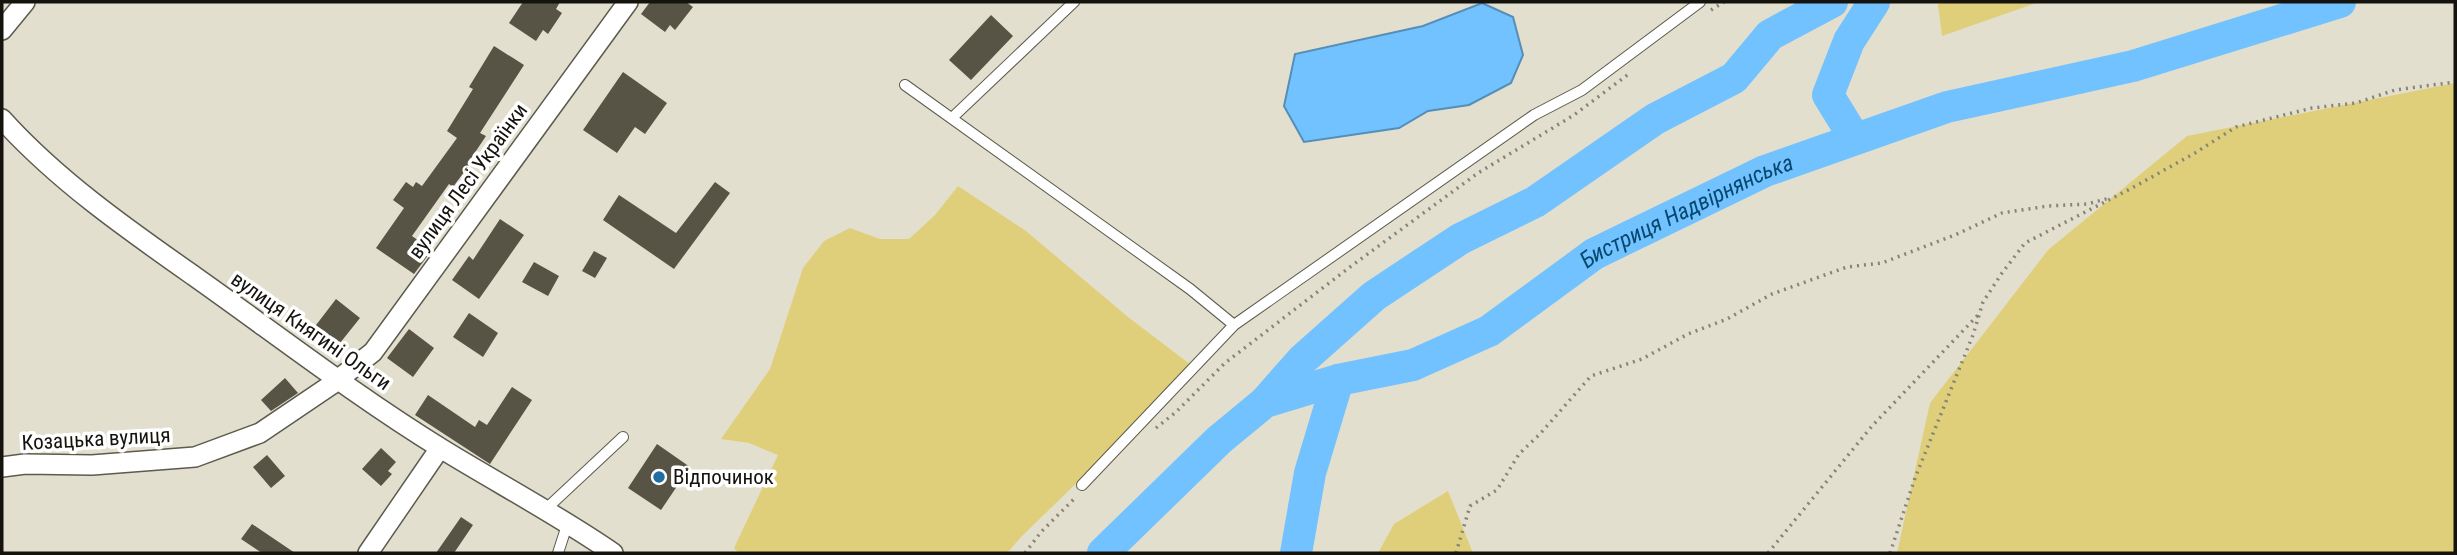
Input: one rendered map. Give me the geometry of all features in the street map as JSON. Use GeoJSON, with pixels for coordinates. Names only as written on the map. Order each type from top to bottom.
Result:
{"type":"FeatureCollection","features":[{"type":"Feature","properties":{"kind":"street"},"geometry":{"type":"LineString","coordinates":[[2,30],[25,2]]}},
{"type":"Feature","properties":{"kind":"street","name":"вулиця Лесі Українки"},"geometry":{"type":"LineString","coordinates":[[339,379],[373,352],[628,2]]}},
{"type":"Feature","properties":{"kind":"street","name":"вулиця Княгині Ольги"},"geometry":{"type":"LineString","coordinates":[[2,119],[62,177],[125,226],[339,379],[440,448],[568,522],[613,553]]}},
{"type":"Feature","properties":{"kind":"street","name":"Козацька вулиця"},"geometry":{"type":"LineString","coordinates":[[2,467],[25,464],[92,465],[195,457],[260,433],[339,379]]}},
{"type":"Feature","properties":{"kind":"street"},"geometry":{"type":"LineString","coordinates":[[368,553],[440,448]]}},
{"type":"Feature","properties":{"kind":"lane"},"geometry":{"type":"LineString","coordinates":[[953,117],[1074,2]]}},
{"type":"Feature","properties":{"kind":"lane"},"geometry":{"type":"LineString","coordinates":[[1081,489],[1234,325],[1534,115],[1582,90],[1700,2]]}},
{"type":"Feature","properties":{"kind":"lane"},"geometry":{"type":"LineString","coordinates":[[905,85],[1190,289],[1234,325]]}},
{"type":"Feature","properties":{"kind":"lane"},"geometry":{"type":"LineString","coordinates":[[545,510],[623,438]]}},
{"type":"Feature","properties":{"kind":"lane"},"geometry":{"type":"LineString","coordinates":[[558,553],[568,522]]}},
{"type":"Feature","properties":{"kind":"path"},"geometry":{"type":"LineString","coordinates":[[1703,15],[1724,2]]}},
{"type":"Feature","properties":{"kind":"path"},"geometry":{"type":"LineString","coordinates":[[1156,428],[1206,384],[1225,363],[1350,267],[1478,173],[1574,115],[1630,72]]}},
{"type":"Feature","properties":{"kind":"path"},"geometry":{"type":"LineString","coordinates":[[1890,553],[1915,478],[1983,302],[2025,243],[2119,195],[2236,127],[2312,108],[2356,103],[2395,90],[2455,82]]}},
{"type":"Feature","properties":{"kind":"path"},"geometry":{"type":"LineString","coordinates":[[1456,553],[1470,506],[1497,490],[1519,454],[1540,435],[1591,376],[1642,359],[1688,334],[1727,319],[1772,294],[1847,267],[1882,263],[1955,235],[2002,213],[2048,206],[2087,204],[2119,195]]}},
{"type":"Feature","properties":{"kind":"path"},"geometry":{"type":"LineString","coordinates":[[1768,553],[1872,426],[1980,312]]}},
{"type":"Feature","properties":{"kind":"path"},"geometry":{"type":"LineString","coordinates":[[1025,553],[1081,489]]}},
{"type":"Feature","properties":{"kind":"shaded area"},"geometry":{"type":"Polygon","coordinates":[[[1940,2],[2039,2],[1942,36],[1938,5],[1940,2]]]}},
{"type":"Feature","properties":{"kind":"shaded area"},"geometry":{"type":"Polygon","coordinates":[[[2455,83],[2455,553],[1897,553],[1930,403],[2048,250],[2187,136],[2455,83]]]}},
{"type":"Feature","properties":{"kind":"shaded area"},"geometry":{"type":"Polygon","coordinates":[[[958,186],[1026,231],[1128,317],[1195,368],[1007,553],[739,553],[734,548],[778,455],[749,443],[721,439],[770,369],[803,268],[824,241],[850,228],[880,239],[909,239],[935,215],[958,186]]]}},
{"type":"Feature","properties":{"kind":"shaded area"},"geometry":{"type":"Polygon","coordinates":[[[1448,491],[1473,553],[1378,553],[1394,524],[1448,491]]]}},
{"type":"Feature","properties":{"kind":"water"},"geometry":{"type":"Polygon","coordinates":[[[1482,3],[1513,17],[1523,55],[1511,83],[1469,105],[1428,111],[1399,128],[1304,142],[1284,106],[1295,54],[1423,26],[1482,3]]]}},
{"type":"Feature","properties":{"kind":"building"},"geometry":{"type":"Polygon","coordinates":[[[523,2],[560,2],[556,9],[562,13],[548,34],[543,30],[536,41],[509,23],[523,2]]]}},
{"type":"Feature","properties":{"kind":"building"},"geometry":{"type":"Polygon","coordinates":[[[650,2],[686,2],[693,7],[675,30],[670,25],[665,32],[641,14],[650,2]]]}},
{"type":"Feature","properties":{"kind":"building"},"geometry":{"type":"Polygon","coordinates":[[[991,15],[1013,36],[971,80],[949,60],[991,15]]]}},
{"type":"Feature","properties":{"kind":"building"},"geometry":{"type":"Polygon","coordinates":[[[494,46],[524,65],[480,133],[486,136],[468,163],[470,164],[453,187],[449,184],[412,236],[432,250],[414,274],[376,248],[404,208],[393,200],[406,182],[413,187],[416,182],[422,186],[457,138],[447,131],[473,89],[469,87],[494,46]]]}},
{"type":"Feature","properties":{"kind":"building"},"geometry":{"type":"Polygon","coordinates":[[[623,72],[667,103],[645,134],[635,127],[617,153],[583,130],[623,72]]]}},
{"type":"Feature","properties":{"kind":"building"},"geometry":{"type":"Polygon","coordinates":[[[715,182],[730,193],[674,269],[603,220],[619,195],[676,233],[715,182]]]}},
{"type":"Feature","properties":{"kind":"building"},"geometry":{"type":"Polygon","coordinates":[[[500,219],[524,235],[479,299],[452,280],[469,256],[473,260],[500,219]]]}},
{"type":"Feature","properties":{"kind":"building"},"geometry":{"type":"Polygon","coordinates":[[[594,251],[607,258],[595,278],[582,271],[594,251]]]}},
{"type":"Feature","properties":{"kind":"building"},"geometry":{"type":"Polygon","coordinates":[[[534,262],[559,276],[548,296],[522,282],[534,262]]]}},
{"type":"Feature","properties":{"kind":"building"},"geometry":{"type":"Polygon","coordinates":[[[336,299],[360,318],[336,348],[313,329],[336,299]]]}},
{"type":"Feature","properties":{"kind":"building"},"geometry":{"type":"Polygon","coordinates":[[[469,313],[498,333],[483,357],[453,337],[469,313]]]}},
{"type":"Feature","properties":{"kind":"building"},"geometry":{"type":"Polygon","coordinates":[[[409,329],[434,348],[413,377],[387,358],[409,329]]]}},
{"type":"Feature","properties":{"kind":"building"},"geometry":{"type":"Polygon","coordinates":[[[285,378],[298,393],[271,411],[261,400],[285,378]]]}},
{"type":"Feature","properties":{"kind":"building"},"geometry":{"type":"Polygon","coordinates":[[[512,387],[532,400],[490,464],[415,415],[428,395],[475,427],[479,420],[487,425],[512,387]]]}},
{"type":"Feature","properties":{"kind":"building","name":"Відпочинок"},"geometry":{"type":"Polygon","coordinates":[[[657,444],[690,467],[661,510],[628,488],[657,444]]]}},
{"type":"Feature","properties":{"kind":"building"},"geometry":{"type":"Polygon","coordinates":[[[381,448],[396,462],[388,471],[392,474],[381,486],[362,469],[381,448]]]}},
{"type":"Feature","properties":{"kind":"building"},"geometry":{"type":"Polygon","coordinates":[[[267,455],[285,476],[271,488],[253,467],[267,455]]]}},
{"type":"Feature","properties":{"kind":"building"},"geometry":{"type":"Polygon","coordinates":[[[461,517],[473,525],[454,553],[436,553],[461,517]]]}},
{"type":"Feature","properties":{"kind":"building"},"geometry":{"type":"Polygon","coordinates":[[[252,524],[295,553],[262,553],[241,539],[252,524]]]}},
{"type":"Feature","properties":{"kind":"waterway"},"geometry":{"type":"LineString","coordinates":[[1265,402],[1302,360],[1374,296],[1460,239],[1535,202],[1655,119],[1734,78],[1770,35],[1832,2]]}},
{"type":"Feature","properties":{"kind":"waterway"},"geometry":{"type":"LineString","coordinates":[[1855,139],[1828,95],[1849,41],[1874,2]]}},
{"type":"Feature","properties":{"kind":"waterway","name":"Бистриця Надвірнянська"},"geometry":{"type":"LineString","coordinates":[[1103,553],[1219,440],[1265,402],[1338,380],[1413,365],[1489,331],[1594,254],[1765,171],[1947,107],[2133,66],[2340,2]]}},
{"type":"Feature","properties":{"kind":"waterway"},"geometry":{"type":"LineString","coordinates":[[1296,553],[1310,473],[1338,380]]}},
{"type":"Feature","properties":{"kind":"place","name":"Відпочинок"},"geometry":{"type":"Point","coordinates":[659,477]}}]}
